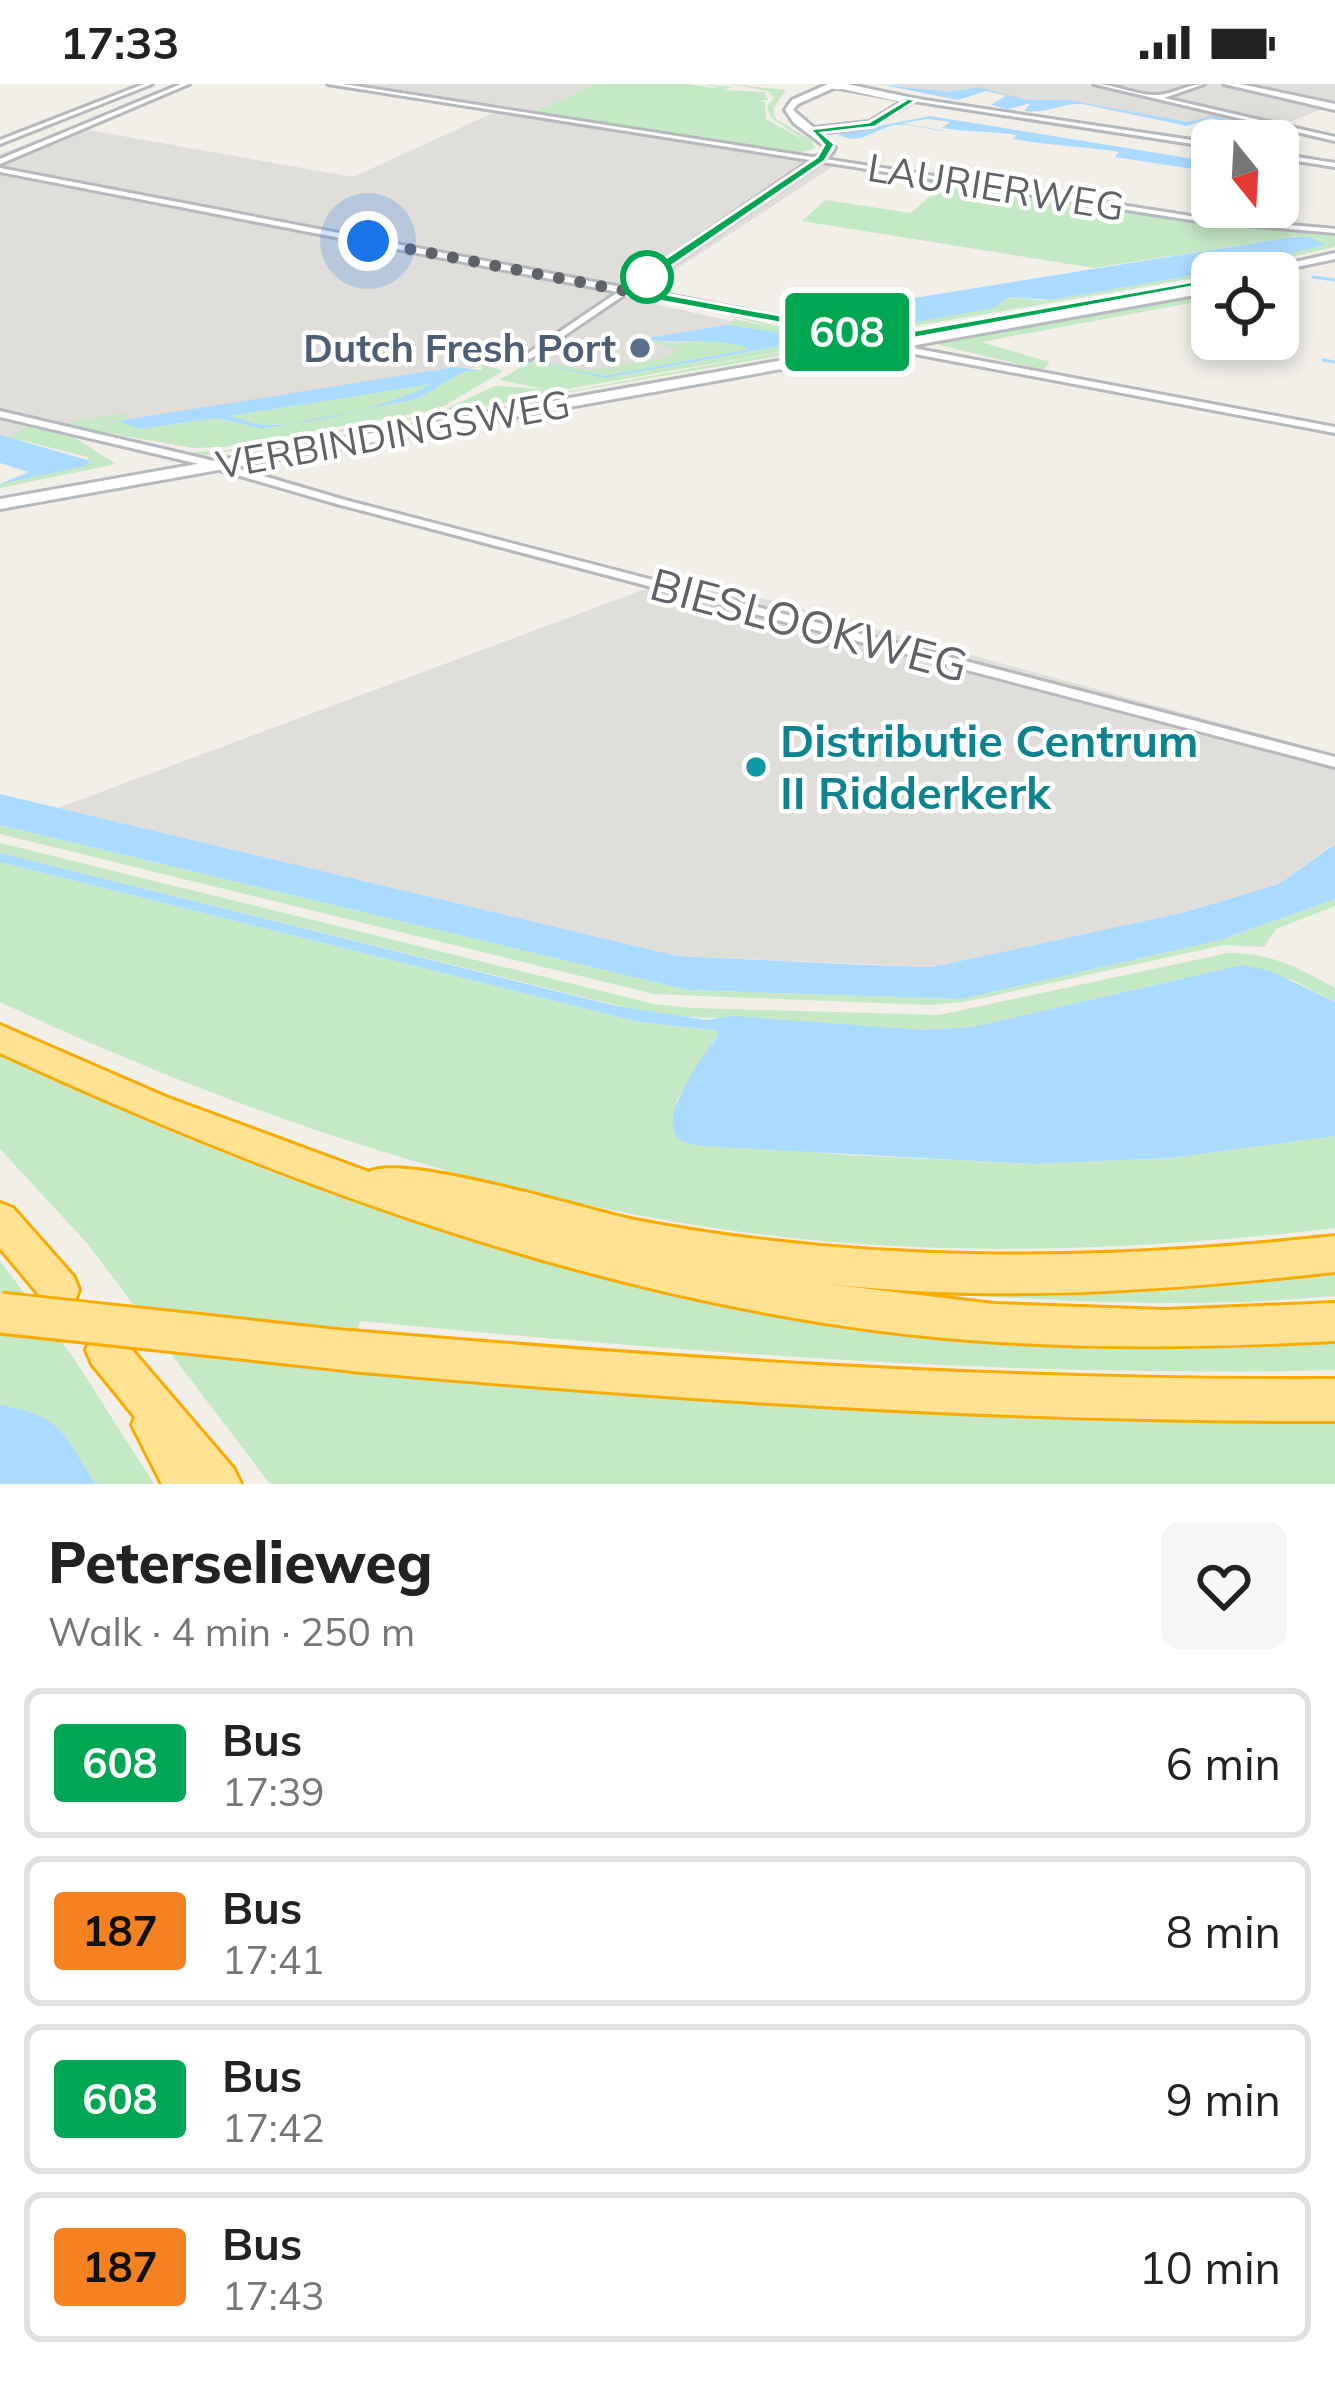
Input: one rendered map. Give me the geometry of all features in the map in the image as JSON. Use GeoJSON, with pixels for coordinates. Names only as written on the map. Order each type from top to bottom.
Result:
{"type":"FeatureCollection","features":[{"type":"Feature","properties":{"kind":"highway"},"geometry":{"type":"LineString","coordinates":[[0,1038],[175,1120],[324,1176],[576,1249],[741,1286],[882,1310],[1034,1327],[1162,1331],[1335,1322]]}},
{"type":"Feature","properties":{"kind":"highway"},"geometry":{"type":"LineString","coordinates":[[324,1176],[432,1187],[592,1228],[760,1258],[944,1274],[1073,1275],[1232,1266],[1335,1254]]}},
{"type":"Feature","properties":{"kind":"highway"},"geometry":{"type":"LineString","coordinates":[[0,1220],[60,1290]]}},
{"type":"Feature","properties":{"kind":"highway"},"geometry":{"type":"LineString","coordinates":[[0,1313],[352,1351],[606,1372],[1115,1401],[1335,1400]]}},
{"type":"Feature","properties":{"kind":"highway"},"geometry":{"type":"LineString","coordinates":[[186,1484],[114,1360],[219,1484]]}},
{"type":"Feature","properties":{"kind":"street"},"geometry":{"type":"LineString","coordinates":[[1,142],[149,84]]}},
{"type":"Feature","properties":{"kind":"street"},"geometry":{"type":"LineString","coordinates":[[0,166],[186,84]]}},
{"type":"Feature","properties":{"kind":"street","name":"LAURIERWEG"},"geometry":{"type":"LineString","coordinates":[[331,84],[1191,218],[1335,232]]}},
{"type":"Feature","properties":{"kind":"street"},"geometry":{"type":"LineString","coordinates":[[530,356],[821,159],[829,144],[792,117],[790,108],[835,84],[1191,142]]}},
{"type":"Feature","properties":{"kind":"street"},"geometry":{"type":"LineString","coordinates":[[1097,84],[1335,139]]}},
{"type":"Feature","properties":{"kind":"street"},"geometry":{"type":"LineString","coordinates":[[1228,84],[1335,106]]}},
{"type":"Feature","properties":{"kind":"street"},"geometry":{"type":"LineString","coordinates":[[1241,84],[1335,106]]}},
{"type":"Feature","properties":{"kind":"street"},"geometry":{"type":"LineString","coordinates":[[1156,98],[1194,85]]}},
{"type":"Feature","properties":{"kind":"street"},"geometry":{"type":"LineString","coordinates":[[814,131],[872,124],[913,99]]}},
{"type":"Feature","properties":{"kind":"street"},"geometry":{"type":"LineString","coordinates":[[1299,159],[1335,165]]}},
{"type":"Feature","properties":{"kind":"street"},"geometry":{"type":"LineString","coordinates":[[0,166],[1335,430]]}},
{"type":"Feature","properties":{"kind":"street"},"geometry":{"type":"LineString","coordinates":[[1299,266],[1335,260]]}},
{"type":"Feature","properties":{"kind":"street"},"geometry":{"type":"LineString","coordinates":[[1299,269],[1335,260]]}},
{"type":"Feature","properties":{"kind":"street","name":"VERBINDINGSWEG"},"geometry":{"type":"LineString","coordinates":[[0,501],[154,464],[249,466],[1191,289]]}},
{"type":"Feature","properties":{"kind":"street","name":"VERBINDINGSWEG"},"geometry":{"type":"LineString","coordinates":[[0,501],[839,342],[929,344],[1191,289]]}},
{"type":"Feature","properties":{"kind":"street"},"geometry":{"type":"LineString","coordinates":[[799,326],[839,342]]}},
{"type":"Feature","properties":{"kind":"street"},"geometry":{"type":"LineString","coordinates":[[929,344],[979,360]]}},
{"type":"Feature","properties":{"kind":"street"},"geometry":{"type":"LineString","coordinates":[[0,414],[109,440],[154,464]]}},
{"type":"Feature","properties":{"kind":"street","name":"BIESLOOKWEG"},"geometry":{"type":"LineString","coordinates":[[109,440],[1335,763]]}},
{"type":"Feature","properties":{"kind":"street","name":"BIESLOOKWEG"},"geometry":{"type":"LineString","coordinates":[[249,466],[284,487]]}},
{"type":"Feature","properties":{"kind":"shaded area"},"geometry":{"type":"Polygon","coordinates":[[[362,84],[585,84],[594,85],[535,112],[362,84]]]}},
{"type":"Feature","properties":{"kind":"shaded area"},"geometry":{"type":"Polygon","coordinates":[[[889,84],[1335,84],[1335,104],[1295,120],[1209,117],[1189,123],[1077,102],[1030,102],[981,90],[958,95],[889,84]]]}},
{"type":"Feature","properties":{"kind":"shaded area"},"geometry":{"type":"Polygon","coordinates":[[[493,113],[835,165],[631,299],[813,339],[603,379],[511,362],[0,444],[0,154],[71,127],[353,177],[493,113]]]}},
{"type":"Feature","properties":{"kind":"shaded area"},"geometry":{"type":"Polygon","coordinates":[[[680,576],[1335,754],[1335,843],[1279,884],[1186,912],[933,967],[677,956],[58,808],[680,576]]]}},
{"type":"Feature","properties":{"kind":"green space"},"geometry":{"type":"Polygon","coordinates":[[[586,84],[687,84],[764,92],[768,100],[755,101],[765,102],[766,119],[810,144],[771,118],[767,106],[774,98],[768,91],[730,84],[786,90],[773,109],[776,119],[811,140],[815,148],[796,154],[535,112],[592,86],[586,84]]]}},
{"type":"Feature","properties":{"kind":"green space"},"geometry":{"type":"Polygon","coordinates":[[[908,175],[1191,219],[1191,228],[1318,230],[1335,235],[1335,247],[1299,255],[1294,252],[1325,245],[1297,236],[1094,268],[802,221],[825,200],[911,213],[936,191],[903,180],[908,175]]]}},
{"type":"Feature","properties":{"kind":"green space"},"geometry":{"type":"Polygon","coordinates":[[[1191,275],[892,330],[853,331],[802,322],[810,316],[869,328],[992,308],[1008,297],[1046,301],[1191,275]]]}},
{"type":"Feature","properties":{"kind":"green space"},"geometry":{"type":"Polygon","coordinates":[[[1191,294],[1191,303],[981,342],[1050,362],[1043,370],[939,345],[944,339],[1191,294]]]}},
{"type":"Feature","properties":{"kind":"green space"},"geometry":{"type":"Polygon","coordinates":[[[717,312],[823,337],[811,335],[806,345],[790,350],[567,389],[499,380],[533,360],[589,370],[667,358],[677,349],[642,339],[678,344],[712,338],[753,348],[605,376],[554,367],[606,378],[802,342],[788,334],[728,325],[735,319],[771,327],[717,312]]]}},
{"type":"Feature","properties":{"kind":"green space"},"geometry":{"type":"Polygon","coordinates":[[[813,346],[824,348],[206,455],[182,453],[227,450],[437,413],[495,386],[571,391],[813,346]]]}},
{"type":"Feature","properties":{"kind":"green space"},"geometry":{"type":"Polygon","coordinates":[[[484,365],[503,371],[439,409],[223,447],[193,448],[56,424],[128,413],[129,418],[119,421],[139,429],[216,418],[263,429],[417,399],[484,365]]]}},
{"type":"Feature","properties":{"kind":"green space"},"geometry":{"type":"Polygon","coordinates":[[[436,383],[378,407],[313,421],[266,425],[226,416],[436,383]]]}},
{"type":"Feature","properties":{"kind":"green space"},"geometry":{"type":"Polygon","coordinates":[[[33,425],[72,436],[116,464],[0,488],[0,484],[89,463],[88,457],[8,437],[33,425]]]}},
{"type":"Feature","properties":{"kind":"green space"},"geometry":{"type":"Polygon","coordinates":[[[0,825],[688,990],[961,999],[1220,940],[1335,899],[1335,906],[1276,929],[1264,947],[1224,945],[964,1002],[929,1005],[654,994],[0,834],[0,825]]]}},
{"type":"Feature","properties":{"kind":"green space"},"geometry":{"type":"Polygon","coordinates":[[[0,843],[654,1004],[939,1015],[1228,953],[1257,955],[1296,968],[1335,988],[1335,1002],[1293,980],[1242,965],[973,1027],[923,1030],[656,1015],[0,853],[0,843]]]}},
{"type":"Feature","properties":{"kind":"green space"},"geometry":{"type":"Polygon","coordinates":[[[0,862],[639,1022],[716,1030],[718,1034],[677,1100],[675,1133],[683,1141],[1033,1164],[1170,1158],[1335,1136],[1335,1228],[1111,1246],[884,1246],[735,1231],[639,1215],[451,1172],[177,1079],[0,1002],[0,862]]]}},
{"type":"Feature","properties":{"kind":"green space"},"geometry":{"type":"Polygon","coordinates":[[[0,1054],[245,1162],[371,1208],[629,1282],[893,1330],[1026,1344],[1142,1348],[1335,1342],[1335,1370],[1091,1370],[725,1352],[360,1321],[347,1371],[495,1372],[1335,1411],[1335,1484],[270,1484],[86,1242],[0,1149],[0,1054]]]}},
{"type":"Feature","properties":{"kind":"green space"},"geometry":{"type":"Polygon","coordinates":[[[0,1261],[73,1357],[154,1484],[96,1484],[50,1422],[0,1405],[0,1261]]]}},
{"type":"Feature","properties":{"kind":"green space"},"geometry":{"type":"Polygon","coordinates":[[[1335,1271],[1335,1296],[1281,1300],[1120,1302],[904,1290],[1174,1285],[1335,1271]]]}},
{"type":"Feature","properties":{"kind":"water"},"geometry":{"type":"Polygon","coordinates":[[[879,84],[949,92],[978,87],[1027,100],[1068,100],[1191,125],[1082,104],[1024,111],[1031,103],[1008,109],[991,105],[1007,95],[986,91],[958,100],[879,84]]]}},
{"type":"Feature","properties":{"kind":"water"},"geometry":{"type":"Polygon","coordinates":[[[930,116],[1191,159],[1191,169],[1115,157],[1119,152],[1013,139],[1017,135],[942,128],[950,122],[928,119],[902,123],[946,131],[901,124],[860,138],[838,134],[930,116]]]}},
{"type":"Feature","properties":{"kind":"water"},"geometry":{"type":"Polygon","coordinates":[[[1292,237],[1310,237],[1325,245],[1295,252],[1199,252],[1292,237]]]}},
{"type":"Feature","properties":{"kind":"water"},"geometry":{"type":"Polygon","coordinates":[[[1191,253],[1191,275],[1051,300],[1008,297],[993,308],[916,322],[867,327],[808,315],[1191,253]]]}},
{"type":"Feature","properties":{"kind":"water"},"geometry":{"type":"Polygon","coordinates":[[[728,325],[788,334],[802,342],[605,378],[539,364],[605,376],[750,349],[724,342],[642,339],[728,325]]]}},
{"type":"Feature","properties":{"kind":"water"},"geometry":{"type":"Polygon","coordinates":[[[456,367],[483,371],[465,371],[417,399],[360,410],[431,384],[229,416],[262,425],[290,424],[263,429],[216,418],[139,429],[118,421],[456,367]]]}},
{"type":"Feature","properties":{"kind":"water"},"geometry":{"type":"Polygon","coordinates":[[[0,435],[91,461],[0,484],[29,472],[0,463],[0,435]]]}},
{"type":"Feature","properties":{"kind":"water"},"geometry":{"type":"Polygon","coordinates":[[[0,794],[677,956],[933,967],[1186,912],[1279,884],[1335,844],[1335,899],[1220,940],[961,999],[688,990],[0,825],[0,794]]]}},
{"type":"Feature","properties":{"kind":"water"},"geometry":{"type":"Polygon","coordinates":[[[0,853],[616,1006],[707,1020],[733,1016],[923,1030],[973,1027],[1242,965],[1271,971],[1335,1002],[1335,1136],[1170,1158],[1033,1164],[695,1145],[675,1134],[674,1111],[718,1035],[716,1030],[639,1022],[0,862],[0,853]]]}},
{"type":"Feature","properties":{"kind":"water"},"geometry":{"type":"Polygon","coordinates":[[[0,1405],[38,1415],[59,1429],[96,1484],[0,1484],[0,1405]]]}},
{"type":"Feature","properties":{"kind":"waterway"},"geometry":{"type":"LineString","coordinates":[[1313,277],[1335,280]]}},
{"type":"Feature","properties":{"kind":"waterway"},"geometry":{"type":"LineString","coordinates":[[1323,360],[1335,362]]}},
{"type":"Feature","properties":{"kind":"bus line","name":"608"},"geometry":{"type":"LineString","coordinates":[[832,84],[913,100],[872,124],[814,131],[830,148],[821,159],[626,291],[888,339],[1191,286]]}},
{"type":"Feature","properties":{"kind":"place","name":"Dutch Fresh Port"},"geometry":{"type":"Point","coordinates":[640,348]}},
{"type":"Feature","properties":{"kind":"place","name":"Distributie Centrum II Ridderkerk"},"geometry":{"type":"Point","coordinates":[756,767]}},
{"type":"Feature","properties":{"kind":"route"},"geometry":{"type":"LineString","coordinates":[[368,241],[626,291],[650,275],[647,277]]}}]}
